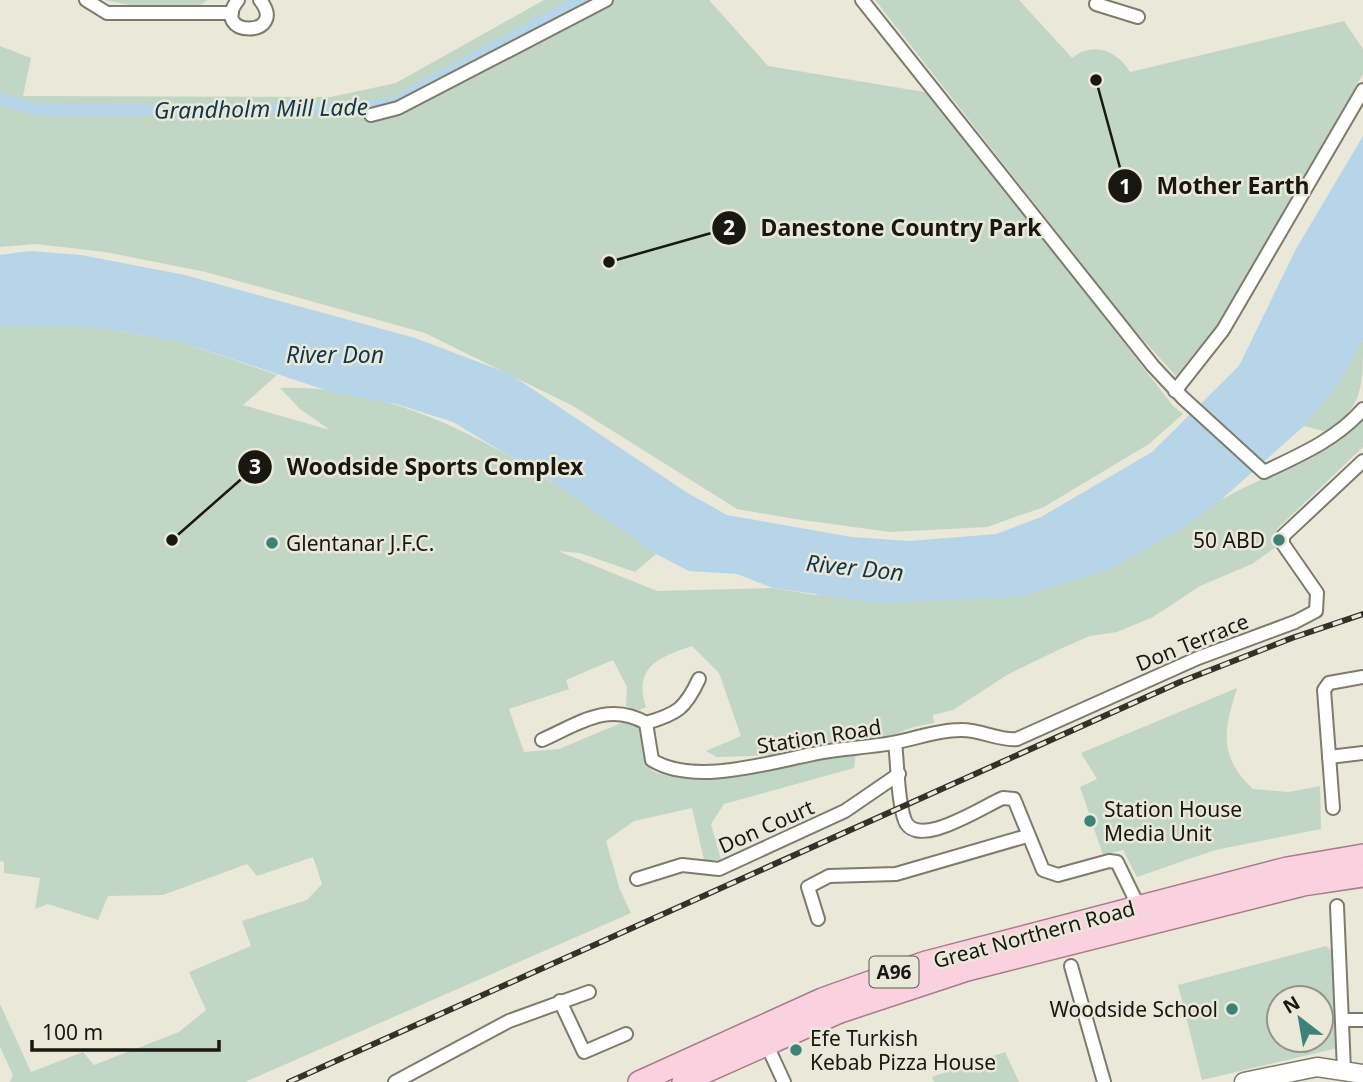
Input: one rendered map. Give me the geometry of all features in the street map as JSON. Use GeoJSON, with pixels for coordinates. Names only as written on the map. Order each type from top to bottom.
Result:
{"type":"FeatureCollection","features":[{"type":"Feature","properties":{"kind":"main road","name":"Great Northern Road"},"geometry":{"type":"LineString","coordinates":[[639,1082],[763,1036],[799,1030],[912,987],[1063,943],[1287,868],[1363,855]]}},
{"type":"Feature","properties":{"kind":"main road","name":"Great Northern Road"},"geometry":{"type":"LineString","coordinates":[[683,1082],[857,985],[926,962],[1138,917],[1363,876]]}},
{"type":"Feature","properties":{"kind":"street"},"geometry":{"type":"LineString","coordinates":[[86,0],[107,13],[232,13]]}},
{"type":"Feature","properties":{"kind":"street"},"geometry":{"type":"LineString","coordinates":[[232,13],[238,0]]}},
{"type":"Feature","properties":{"kind":"street"},"geometry":{"type":"LineString","coordinates":[[232,13],[239,27],[255,29],[266,18],[266,8],[260,0]]}},
{"type":"Feature","properties":{"kind":"street"},"geometry":{"type":"LineString","coordinates":[[371,115],[398,108],[606,0]]}},
{"type":"Feature","properties":{"kind":"street"},"geometry":{"type":"LineString","coordinates":[[862,0],[1179,394],[1261,469],[1265,472],[1301,455],[1348,427],[1363,409]]}},
{"type":"Feature","properties":{"kind":"street"},"geometry":{"type":"LineString","coordinates":[[1096,4],[1118,5],[1138,17]]}},
{"type":"Feature","properties":{"kind":"street"},"geometry":{"type":"LineString","coordinates":[[1179,394],[1223,330],[1363,90]]}},
{"type":"Feature","properties":{"kind":"street","name":"Don Terrace"},"geometry":{"type":"LineString","coordinates":[[895,743],[962,729],[1008,740],[1017,739],[1198,658],[1311,615],[1318,605],[1317,593],[1283,544],[1283,536],[1363,461]]}},
{"type":"Feature","properties":{"kind":"street"},"geometry":{"type":"LineString","coordinates":[[1333,808],[1324,690],[1329,683],[1363,677]]}},
{"type":"Feature","properties":{"kind":"street"},"geometry":{"type":"LineString","coordinates":[[542,740],[606,713],[624,712],[646,723],[670,716],[688,704],[699,679]]}},
{"type":"Feature","properties":{"kind":"street","name":"Station Road"},"geometry":{"type":"LineString","coordinates":[[646,723],[652,760],[665,768],[683,772],[770,764],[814,753],[895,743],[904,820],[913,831],[934,830],[997,800],[1014,799],[1043,870],[1052,875],[1109,861],[1117,862],[1138,917]]}},
{"type":"Feature","properties":{"kind":"street"},"geometry":{"type":"LineString","coordinates":[[1329,757],[1363,752]]}},
{"type":"Feature","properties":{"kind":"street","name":"Don Court"},"geometry":{"type":"LineString","coordinates":[[637,879],[682,865],[719,869],[845,811],[898,774]]}},
{"type":"Feature","properties":{"kind":"street"},"geometry":{"type":"LineString","coordinates":[[818,919],[808,887],[829,876],[896,874],[1027,836]]}},
{"type":"Feature","properties":{"kind":"street"},"geometry":{"type":"LineString","coordinates":[[1337,906],[1344,1070]]}},
{"type":"Feature","properties":{"kind":"street"},"geometry":{"type":"LineString","coordinates":[[1071,966],[1104,1082]]}},
{"type":"Feature","properties":{"kind":"street"},"geometry":{"type":"LineString","coordinates":[[400,1081],[509,1021],[589,992]]}},
{"type":"Feature","properties":{"kind":"street"},"geometry":{"type":"LineString","coordinates":[[560,1001],[584,1052],[626,1034]]}},
{"type":"Feature","properties":{"kind":"street"},"geometry":{"type":"LineString","coordinates":[[1342,1020],[1363,1020]]}},
{"type":"Feature","properties":{"kind":"street"},"geometry":{"type":"LineString","coordinates":[[763,1036],[785,1082]]}},
{"type":"Feature","properties":{"kind":"street"},"geometry":{"type":"LineString","coordinates":[[1244,1082],[1313,1068],[1363,1074]]}},
{"type":"Feature","properties":{"kind":"green space"},"geometry":{"type":"Polygon","coordinates":[[[104,0],[208,0],[200,5],[135,6],[104,0]]]}},
{"type":"Feature","properties":{"kind":"green space"},"geometry":{"type":"Polygon","coordinates":[[[544,0],[709,0],[768,66],[930,93],[1173,406],[1183,414],[1149,444],[1044,507],[987,527],[890,532],[795,519],[737,509],[573,406],[425,333],[206,272],[105,252],[36,244],[0,247],[0,46],[31,58],[23,96],[331,97],[396,83],[544,0]]]}},
{"type":"Feature","properties":{"kind":"green space"},"geometry":{"type":"Polygon","coordinates":[[[875,0],[1019,0],[1072,58],[1088,50],[1104,50],[1118,58],[1130,72],[1344,21],[1363,49],[1363,74],[1219,323],[1176,376],[1130,325],[875,0]]]}},
{"type":"Feature","properties":{"kind":"green space"},"geometry":{"type":"Polygon","coordinates":[[[11,324],[94,327],[181,342],[277,375],[243,405],[330,430],[300,409],[280,388],[332,391],[383,401],[432,418],[480,440],[526,466],[656,554],[635,572],[580,553],[558,551],[657,591],[773,588],[815,595],[1181,529],[1221,500],[1296,464],[1332,443],[1363,417],[1363,447],[1277,529],[1276,547],[1252,564],[1200,586],[1153,617],[1117,632],[1090,636],[1007,675],[953,710],[933,715],[934,723],[887,737],[776,755],[717,757],[706,751],[741,736],[719,673],[692,646],[651,666],[643,683],[646,707],[637,711],[626,706],[627,687],[613,660],[566,680],[569,689],[509,709],[524,752],[559,749],[626,721],[644,732],[646,757],[652,771],[673,777],[698,779],[753,774],[856,753],[854,768],[724,804],[711,824],[721,860],[704,860],[692,808],[634,821],[606,841],[620,890],[631,913],[245,1082],[10,1082],[13,1075],[0,1047],[0,1004],[31,1072],[83,1052],[94,1065],[179,1032],[206,1010],[189,972],[251,946],[242,921],[307,900],[322,884],[313,857],[257,876],[247,864],[163,895],[108,896],[98,920],[48,904],[35,909],[40,878],[4,873],[4,862],[0,861],[0,326],[11,324]]]}},
{"type":"Feature","properties":{"kind":"green space"},"geometry":{"type":"Polygon","coordinates":[[[1363,340],[1361,383],[1348,413],[1327,432],[1304,426],[1339,383],[1363,340]]]}},
{"type":"Feature","properties":{"kind":"green space"},"geometry":{"type":"Polygon","coordinates":[[[1237,688],[1227,730],[1229,754],[1234,765],[1253,789],[1289,792],[1320,786],[1321,829],[1215,850],[1137,877],[1123,850],[1103,855],[1080,787],[1097,779],[1081,753],[1237,688]]]}},
{"type":"Feature","properties":{"kind":"green space","name":"Woodside School"},"geometry":{"type":"Polygon","coordinates":[[[1326,946],[1333,952],[1335,984],[1265,984],[1265,1054],[1312,1054],[1202,1080],[1178,985],[1326,946]]]}},
{"type":"Feature","properties":{"kind":"green space","name":"Woodside School"},"geometry":{"type":"Polygon","coordinates":[[[1335,990],[1338,1048],[1335,1049],[1335,990]]]}},
{"type":"Feature","properties":{"kind":"green space"},"geometry":{"type":"Polygon","coordinates":[[[1005,1052],[1019,1082],[934,1082],[932,1077],[1005,1052]]]}},
{"type":"Feature","properties":{"kind":"water","name":"River Don"},"geometry":{"type":"Polygon","coordinates":[[[1363,136],[1363,340],[1339,383],[1304,426],[1221,500],[1181,529],[1109,570],[1018,597],[879,603],[773,588],[737,574],[689,571],[656,554],[549,480],[453,422],[396,404],[328,391],[181,342],[94,327],[0,326],[0,255],[29,251],[81,255],[185,275],[415,338],[510,374],[686,492],[727,515],[852,537],[909,541],[996,534],[1041,517],[1152,452],[1239,366],[1296,249],[1363,136]]]}},
{"type":"Feature","properties":{"kind":"waterway","name":"Grandholm Mill Lade"},"geometry":{"type":"LineString","coordinates":[[0,99],[42,110],[356,109],[393,103],[581,0]]}},
{"type":"Feature","properties":{"kind":"railway"},"geometry":{"type":"LineString","coordinates":[[289,1082],[1180,682],[1292,638],[1363,614]]}},
{"type":"Feature","properties":{"kind":"place","name":"Mother Earth"},"geometry":{"type":"Point","coordinates":[1096,80]}},
{"type":"Feature","properties":{"kind":"place","name":"Danestone Country Park"},"geometry":{"type":"Point","coordinates":[609,262]}},
{"type":"Feature","properties":{"kind":"place","name":"Woodside Sports Complex"},"geometry":{"type":"Point","coordinates":[172,540]}},
{"type":"Feature","properties":{"kind":"place","name":"50 ABD"},"geometry":{"type":"Point","coordinates":[1279,540]}},
{"type":"Feature","properties":{"kind":"place","name":"Glentanar J.F.C."},"geometry":{"type":"Point","coordinates":[272,543]}},
{"type":"Feature","properties":{"kind":"place","name":"Station House Media Unit"},"geometry":{"type":"Point","coordinates":[1090,821]}},
{"type":"Feature","properties":{"kind":"place","name":"Woodside School"},"geometry":{"type":"Point","coordinates":[1232,1009]}},
{"type":"Feature","properties":{"kind":"place","name":"Efe Turkish Kebab Pizza House"},"geometry":{"type":"Point","coordinates":[796,1050]}}]}
